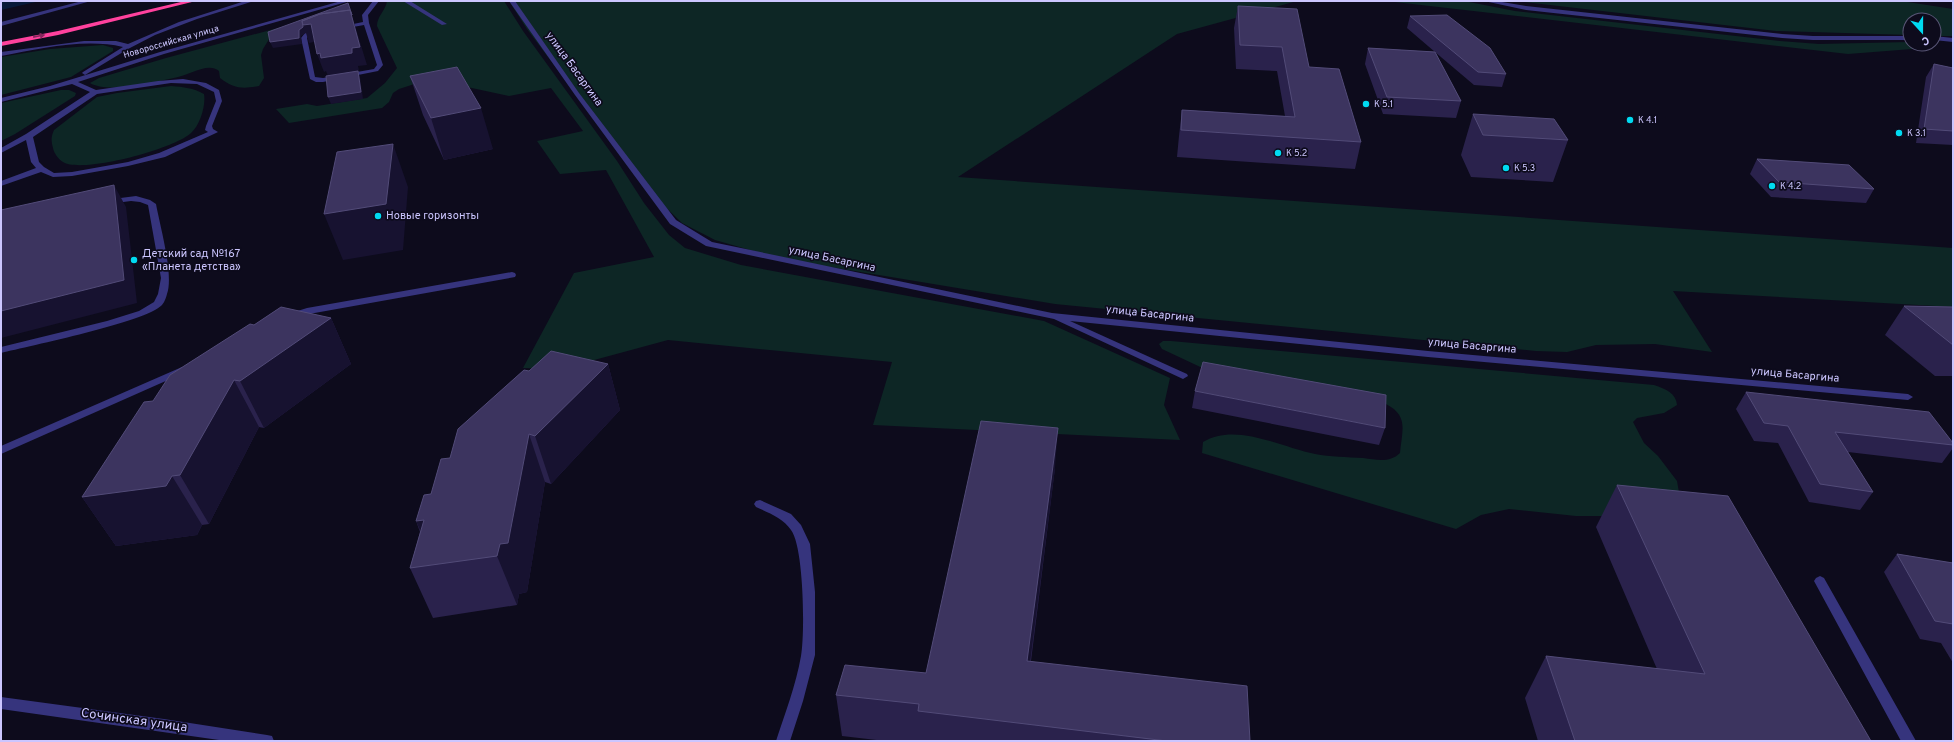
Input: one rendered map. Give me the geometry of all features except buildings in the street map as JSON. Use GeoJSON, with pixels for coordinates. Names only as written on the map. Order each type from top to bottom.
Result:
{"type":"FeatureCollection","features":[{"type":"Feature","properties":{"kind":"highway"},"geometry":{"type":"LineString","coordinates":[[75,21],[163,1]]}},
{"type":"Feature","properties":{"kind":"highway"},"geometry":{"type":"LineString","coordinates":[[1,44],[58,33],[193,1]]}},
{"type":"Feature","properties":{"kind":"street"},"geometry":{"type":"LineString","coordinates":[[1,24],[88,1]]}},
{"type":"Feature","properties":{"kind":"street"},"geometry":{"type":"LineString","coordinates":[[72,81],[129,46],[157,32],[224,8],[251,1]]}},
{"type":"Feature","properties":{"kind":"street","name":"Новороссийская улица"},"geometry":{"type":"LineString","coordinates":[[1,100],[72,81],[162,53],[347,1]]}},
{"type":"Feature","properties":{"kind":"street"},"geometry":{"type":"LineString","coordinates":[[323,30],[307,34],[304,38],[312,78],[316,80],[376,70],[380,66],[366,23],[365,14],[376,1]]}},
{"type":"Feature","properties":{"kind":"street"},"geometry":{"type":"LineString","coordinates":[[406,1],[444,24]]}},
{"type":"Feature","properties":{"kind":"street","name":"улица Басаргина"},"geometry":{"type":"LineString","coordinates":[[512,1],[577,94],[673,222],[709,244],[1052,316],[1428,354],[1908,397]]}},
{"type":"Feature","properties":{"kind":"street"},"geometry":{"type":"LineString","coordinates":[[1487,1],[1526,8],[1782,36],[1902,38]]}},
{"type":"Feature","properties":{"kind":"street"},"geometry":{"type":"LineString","coordinates":[[337,27],[366,23]]}},
{"type":"Feature","properties":{"kind":"street"},"geometry":{"type":"LineString","coordinates":[[1942,39],[1953,40]]}},
{"type":"Feature","properties":{"kind":"street"},"geometry":{"type":"LineString","coordinates":[[1,54],[53,46],[91,43],[112,42],[129,46]]}},
{"type":"Feature","properties":{"kind":"street"},"geometry":{"type":"LineString","coordinates":[[72,81],[95,92]]}},
{"type":"Feature","properties":{"kind":"street"},"geometry":{"type":"LineString","coordinates":[[1,151],[29,136],[95,92],[174,82],[194,82],[207,85],[217,91],[219,101],[209,126],[209,130],[214,132],[162,155],[128,164],[72,174],[53,175],[41,169],[36,162],[29,136]]}},
{"type":"Feature","properties":{"kind":"street"},"geometry":{"type":"LineString","coordinates":[[1,184],[41,169]]}},
{"type":"Feature","properties":{"kind":"street"},"geometry":{"type":"LineString","coordinates":[[1,350],[110,323],[142,313],[158,304],[163,294],[165,278],[152,204],[145,199],[135,198],[97,204]]}},
{"type":"Feature","properties":{"kind":"street"},"geometry":{"type":"LineString","coordinates":[[281,322],[292,315],[307,310],[512,275]]}},
{"type":"Feature","properties":{"kind":"street"},"geometry":{"type":"LineString","coordinates":[[1052,316],[1182,376]]}},
{"type":"Feature","properties":{"kind":"street"},"geometry":{"type":"LineString","coordinates":[[1,450],[194,364]]}},
{"type":"Feature","properties":{"kind":"street"},"geometry":{"type":"LineString","coordinates":[[760,504],[787,517],[797,528],[804,544],[809,592],[808,655],[796,701],[783,741]]}},
{"type":"Feature","properties":{"kind":"street"},"geometry":{"type":"LineString","coordinates":[[1820,581],[1909,741]]}},
{"type":"Feature","properties":{"kind":"street","name":"Сочинская улица"},"geometry":{"type":"LineString","coordinates":[[1,703],[164,725],[267,741]]}},
{"type":"Feature","properties":{"kind":"green space"},"geometry":{"type":"Polygon","coordinates":[[[387,1],[504,1],[523,31],[617,161],[644,203],[669,235],[685,248],[741,265],[1044,321],[1170,378],[1164,405],[1180,440],[873,425],[892,362],[668,340],[561,369],[523,368],[574,273],[654,257],[606,170],[560,174],[537,141],[583,131],[551,88],[509,96],[430,79],[399,89],[393,93],[389,102],[382,108],[289,123],[276,109],[307,104],[317,106],[367,98],[385,83],[397,68],[377,26],[378,19],[387,1]]]}},
{"type":"Feature","properties":{"kind":"green space"},"geometry":{"type":"Polygon","coordinates":[[[509,1],[1297,1],[1177,34],[958,177],[1953,248],[1953,307],[1673,291],[1712,352],[1655,344],[1596,345],[1567,352],[1536,351],[1055,304],[782,259],[715,240],[682,223],[647,189],[527,29],[509,1]]]}},
{"type":"Feature","properties":{"kind":"green space"},"geometry":{"type":"Polygon","coordinates":[[[1386,1],[1464,1],[1515,11],[1780,41],[1819,44],[1902,42],[1902,50],[1848,54],[1386,1]]]}},
{"type":"Feature","properties":{"kind":"green space"},"geometry":{"type":"Polygon","coordinates":[[[1515,1],[1901,1],[1953,9],[1953,36],[1942,36],[1942,12],[1902,12],[1902,35],[1776,31],[1515,1]]]}},
{"type":"Feature","properties":{"kind":"green space"},"geometry":{"type":"Polygon","coordinates":[[[289,25],[271,36],[263,49],[261,55],[264,78],[259,86],[243,88],[234,86],[220,78],[219,71],[210,68],[204,68],[183,76],[158,82],[132,86],[108,87],[90,83],[99,78],[166,58],[289,25]]]}},
{"type":"Feature","properties":{"kind":"green space"},"geometry":{"type":"Polygon","coordinates":[[[103,45],[113,48],[113,51],[71,77],[1,95],[1,57],[50,49],[103,45]]]}},
{"type":"Feature","properties":{"kind":"green space"},"geometry":{"type":"Polygon","coordinates":[[[171,86],[188,88],[204,94],[204,104],[200,120],[191,133],[181,139],[166,146],[128,158],[89,165],[73,165],[63,162],[55,154],[52,141],[54,130],[97,97],[171,86]]]}},
{"type":"Feature","properties":{"kind":"green space"},"geometry":{"type":"Polygon","coordinates":[[[61,90],[69,90],[76,93],[75,96],[15,134],[1,141],[1,103],[61,90]]]}},
{"type":"Feature","properties":{"kind":"green space"},"geometry":{"type":"Polygon","coordinates":[[[1163,341],[1654,385],[1670,392],[1675,397],[1677,405],[1664,413],[1637,418],[1633,422],[1644,443],[1658,456],[1677,481],[1680,498],[1615,516],[1576,516],[1509,509],[1481,515],[1456,529],[1202,453],[1203,442],[1216,436],[1230,434],[1258,438],[1301,451],[1321,455],[1388,460],[1400,453],[1403,431],[1401,419],[1398,413],[1386,404],[1211,372],[1162,349],[1159,344],[1163,341]]]}},
{"type":"Feature","properties":{"kind":"water"},"geometry":{"type":"Polygon","coordinates":[[[1,1],[40,1],[1,10],[1,1]]]}},
{"type":"Feature","properties":{"kind":"place","name":"К 5.1"},"geometry":{"type":"Point","coordinates":[1366,104]}},
{"type":"Feature","properties":{"kind":"place","name":"К 4.1"},"geometry":{"type":"Point","coordinates":[1630,120]}},
{"type":"Feature","properties":{"kind":"place","name":"К 3.1"},"geometry":{"type":"Point","coordinates":[1899,133]}},
{"type":"Feature","properties":{"kind":"place","name":"К 5.2"},"geometry":{"type":"Point","coordinates":[1278,153]}},
{"type":"Feature","properties":{"kind":"place","name":"К 5.3"},"geometry":{"type":"Point","coordinates":[1506,168]}},
{"type":"Feature","properties":{"kind":"place","name":"К 4.2"},"geometry":{"type":"Point","coordinates":[1772,186]}},
{"type":"Feature","properties":{"kind":"place","name":"Новые горизонты"},"geometry":{"type":"Point","coordinates":[378,216]}},
{"type":"Feature","properties":{"kind":"place","name":"Детский сад №167 «Планета детства»"},"geometry":{"type":"Point","coordinates":[134,260]}}]}
